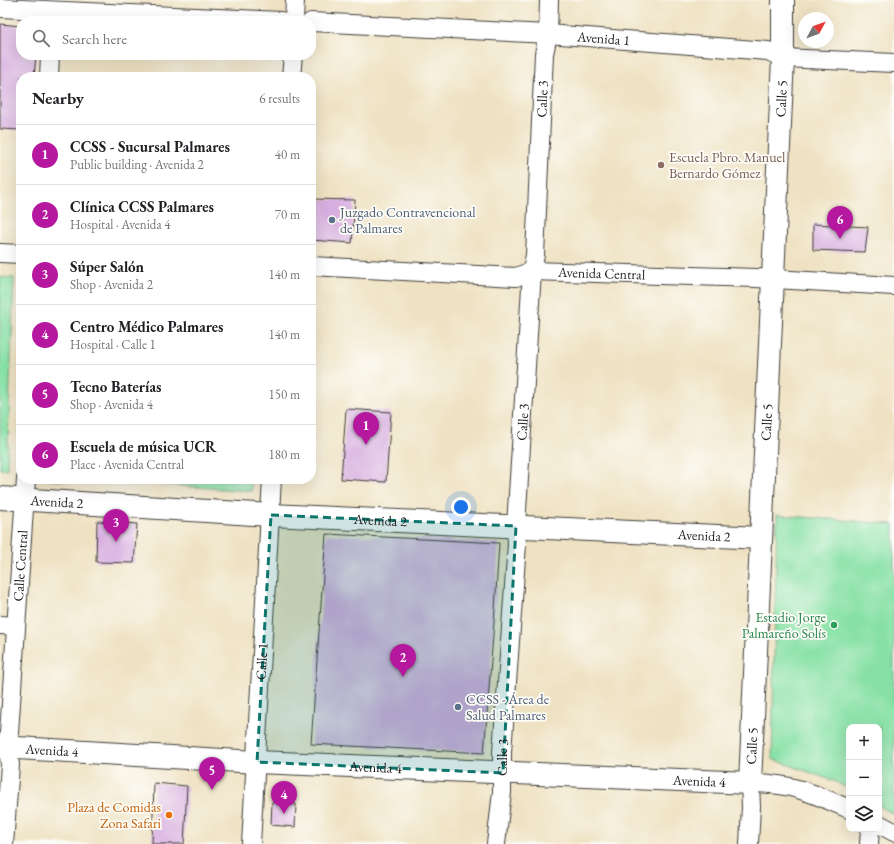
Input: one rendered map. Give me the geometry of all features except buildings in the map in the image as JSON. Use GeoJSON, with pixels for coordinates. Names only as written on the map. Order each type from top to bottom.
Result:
{"type":"FeatureCollection","features":[{"type":"Feature","properties":{"kind":"main road","name":"Calle 5"},"geometry":{"type":"LineString","coordinates":[[750,783],[774,279],[783,58],[783,0]]}},
{"type":"Feature","properties":{"kind":"main road","name":"Avenida 2"},"geometry":{"type":"LineString","coordinates":[[0,498],[25,489],[271,515],[761,538]]}},
{"type":"Feature","properties":{"kind":"main road","name":"Avenida 4"},"geometry":{"type":"LineString","coordinates":[[4,748],[256,762],[750,783]]}},
{"type":"Feature","properties":{"kind":"street"},"geometry":{"type":"LineString","coordinates":[[294,16],[295,0]]}},
{"type":"Feature","properties":{"kind":"street","name":"Calle 3"},"geometry":{"type":"LineString","coordinates":[[496,844],[503,773],[502,752],[517,544],[516,526],[532,271],[535,255],[544,54],[548,34],[548,0]]}},
{"type":"Feature","properties":{"kind":"street"},"geometry":{"type":"LineString","coordinates":[[0,8],[176,16]]}},
{"type":"Feature","properties":{"kind":"street","name":"Avenida 1"},"geometry":{"type":"LineString","coordinates":[[316,22],[548,34],[768,51],[783,58],[894,63]]}},
{"type":"Feature","properties":{"kind":"street"},"geometry":{"type":"LineString","coordinates":[[48,72],[50,60]]}},
{"type":"Feature","properties":{"kind":"street"},"geometry":{"type":"LineString","coordinates":[[292,60],[292,72]]}},
{"type":"Feature","properties":{"kind":"street"},"geometry":{"type":"LineString","coordinates":[[0,253],[16,254]]}},
{"type":"Feature","properties":{"kind":"street","name":"Avenida Central"},"geometry":{"type":"LineString","coordinates":[[316,266],[516,277],[532,271],[774,279],[894,286]]}},
{"type":"Feature","properties":{"kind":"street","name":"Calle 1"},"geometry":{"type":"LineString","coordinates":[[251,844],[272,484]]}},
{"type":"Feature","properties":{"kind":"street","name":"Calle Central"},"geometry":{"type":"LineString","coordinates":[[4,844],[10,765],[4,748],[8,625],[25,489]]}},
{"type":"Feature","properties":{"kind":"street"},"geometry":{"type":"LineString","coordinates":[[750,783],[770,783],[790,786],[819,795],[846,808]]}},
{"type":"Feature","properties":{"kind":"street","name":"Calle 5"},"geometry":{"type":"LineString","coordinates":[[749,844],[751,807],[750,783]]}},
{"type":"Feature","properties":{"kind":"street"},"geometry":{"type":"LineString","coordinates":[[882,826],[894,832]]}},
{"type":"Feature","properties":{"kind":"street"},"geometry":{"type":"LineString","coordinates":[[869,844],[870,832]]}},
{"type":"Feature","properties":{"kind":"highlighted area"},"geometry":{"type":"Polygon","coordinates":[[[271,515],[516,526],[503,773],[257,762],[271,515]]]}},
{"type":"Feature","properties":{"kind":"green space"},"geometry":{"type":"Polygon","coordinates":[[[0,277],[14,278],[7,469],[0,469],[0,277]]]}},
{"type":"Feature","properties":{"kind":"green space"},"geometry":{"type":"Polygon","coordinates":[[[152,484],[252,484],[251,491],[152,484]]]}},
{"type":"Feature","properties":{"kind":"green space","name":"Estadio Jorge Palmareño Solís"},"geometry":{"type":"Polygon","coordinates":[[[777,515],[894,524],[894,814],[882,808],[882,724],[846,724],[846,787],[834,781],[772,759],[777,515]]]}},
{"type":"Feature","properties":{"kind":"place","name":"Escuela Pbro. Manuel Bernardo Gómez"},"geometry":{"type":"Point","coordinates":[661,165]}},
{"type":"Feature","properties":{"kind":"place","name":"Juzgado Contravencional de Palmares"},"geometry":{"type":"Point","coordinates":[332,220]}},
{"type":"Feature","properties":{"kind":"place","name":"Escuela de música UCR"},"geometry":{"type":"Point","coordinates":[840,239]}},
{"type":"Feature","properties":{"kind":"place","name":"CCSS - Sucursal Palmares"},"geometry":{"type":"Point","coordinates":[366,445]}},
{"type":"Feature","properties":{"kind":"place","name":"Súper Salón"},"geometry":{"type":"Point","coordinates":[116,542]}},
{"type":"Feature","properties":{"kind":"place","name":"Estadio Jorge Palmareño Solís"},"geometry":{"type":"Point","coordinates":[834,625]}},
{"type":"Feature","properties":{"kind":"place","name":"Clínica CCSS Palmares"},"geometry":{"type":"Point","coordinates":[403,677]}},
{"type":"Feature","properties":{"kind":"place","name":"CCSS - Área de Salud Palmares"},"geometry":{"type":"Point","coordinates":[458,707]}},
{"type":"Feature","properties":{"kind":"place","name":"Tecno Baterías"},"geometry":{"type":"Point","coordinates":[212,790]}},
{"type":"Feature","properties":{"kind":"place","name":"Centro Médico Palmares"},"geometry":{"type":"Point","coordinates":[284,814]}},
{"type":"Feature","properties":{"kind":"place","name":"Plaza de Comidas Zona Safari"},"geometry":{"type":"Point","coordinates":[169,815]}}]}
